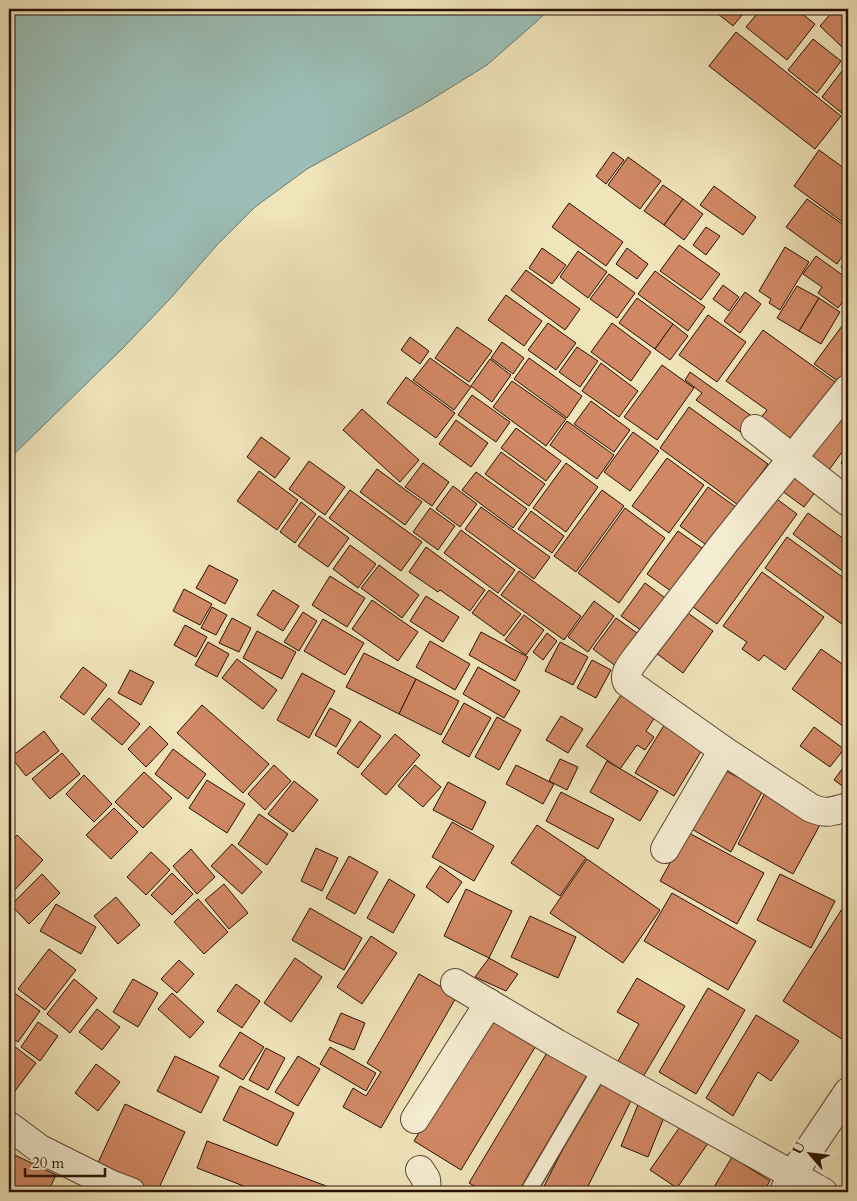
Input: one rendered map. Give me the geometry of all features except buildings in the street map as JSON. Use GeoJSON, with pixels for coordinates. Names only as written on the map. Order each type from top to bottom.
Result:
{"type":"FeatureCollection","features":[{"type":"Feature","properties":{"kind":"street"},"geometry":{"type":"LineString","coordinates":[[848,390],[725,542],[636,658],[626,675],[627,682],[811,808],[822,813],[830,813],[848,807]]}},
{"type":"Feature","properties":{"kind":"street"},"geometry":{"type":"LineString","coordinates":[[755,429],[848,502]]}},
{"type":"Feature","properties":{"kind":"street"},"geometry":{"type":"LineString","coordinates":[[665,849],[724,750]]}},
{"type":"Feature","properties":{"kind":"street"},"geometry":{"type":"LineString","coordinates":[[455,984],[601,1068],[788,1183],[823,1192]]}},
{"type":"Feature","properties":{"kind":"street"},"geometry":{"type":"LineString","coordinates":[[415,1119],[489,1003]]}},
{"type":"Feature","properties":{"kind":"street"},"geometry":{"type":"LineString","coordinates":[[788,1183],[848,1092]]}},
{"type":"Feature","properties":{"kind":"street"},"geometry":{"type":"LineString","coordinates":[[9,1126],[40,1149],[110,1184],[131,1192]]}},
{"type":"Feature","properties":{"kind":"lane"},"geometry":{"type":"LineString","coordinates":[[528,1192],[601,1068]]}},
{"type":"Feature","properties":{"kind":"water"},"geometry":{"type":"Polygon","coordinates":[[[9,9],[550,9],[487,65],[424,104],[307,169],[255,207],[217,245],[169,300],[122,349],[9,459],[9,9]]]}}]}
